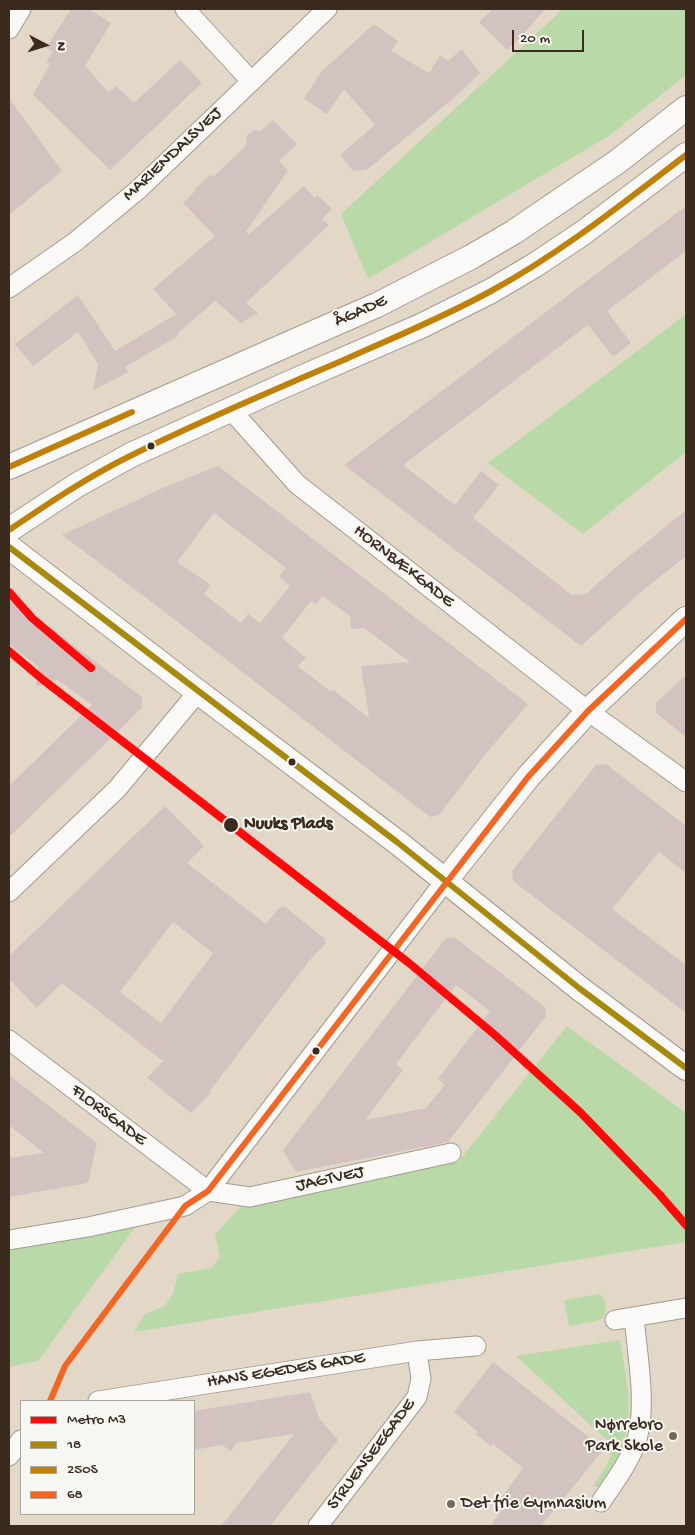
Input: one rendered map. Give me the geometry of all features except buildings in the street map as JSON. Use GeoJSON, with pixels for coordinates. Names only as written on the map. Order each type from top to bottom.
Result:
{"type":"FeatureCollection","features":[{"type":"Feature","properties":{"kind":"street"},"geometry":{"type":"LineString","coordinates":[[9,29],[22,9]]}},
{"type":"Feature","properties":{"kind":"street"},"geometry":{"type":"LineString","coordinates":[[185,9],[250,81]]}},
{"type":"Feature","properties":{"kind":"street","name":"MARIENDALSVEJ"},"geometry":{"type":"LineString","coordinates":[[9,288],[75,242],[138,189],[327,9]]}},
{"type":"Feature","properties":{"kind":"street","name":"ÅGADE"},"geometry":{"type":"LineString","coordinates":[[9,467],[377,305],[471,257],[514,232],[617,162],[686,108]]}},
{"type":"Feature","properties":{"kind":"street","name":"ÅGADE"},"geometry":{"type":"LineString","coordinates":[[9,530],[105,469],[158,442],[421,326],[491,291],[583,233],[686,155]]}},
{"type":"Feature","properties":{"kind":"street","name":"HORNBÆKGADE"},"geometry":{"type":"LineString","coordinates":[[231,410],[297,484],[588,711],[686,782]]}},
{"type":"Feature","properties":{"kind":"street"},"geometry":{"type":"LineString","coordinates":[[9,547],[446,880],[579,988],[686,1068]]}},
{"type":"Feature","properties":{"kind":"street"},"geometry":{"type":"LineString","coordinates":[[9,1240],[88,1227],[185,1206],[208,1191],[528,776],[588,711],[686,619]]}},
{"type":"Feature","properties":{"kind":"street"},"geometry":{"type":"LineString","coordinates":[[10,888],[117,788],[198,692]]}},
{"type":"Feature","properties":{"kind":"street","name":"FLORSGADE"},"geometry":{"type":"LineString","coordinates":[[9,1040],[208,1191]]}},
{"type":"Feature","properties":{"kind":"street","name":"JAGTVEJ"},"geometry":{"type":"LineString","coordinates":[[208,1191],[250,1197],[451,1153]]}},
{"type":"Feature","properties":{"kind":"street"},"geometry":{"type":"LineString","coordinates":[[615,1320],[686,1308]]}},
{"type":"Feature","properties":{"kind":"street"},"geometry":{"type":"LineString","coordinates":[[601,1502],[624,1468],[637,1439],[642,1401],[634,1317]]}},
{"type":"Feature","properties":{"kind":"street","name":"HANS EGEDES GADE"},"geometry":{"type":"LineString","coordinates":[[104,1400],[417,1351],[476,1346]]}},
{"type":"Feature","properties":{"kind":"street","name":"STRUENSEEGADE"},"geometry":{"type":"LineString","coordinates":[[318,1526],[417,1397],[421,1378],[417,1351]]}},
{"type":"Feature","properties":{"kind":"street"},"geometry":{"type":"LineString","coordinates":[[9,1456],[20,1441]]}},
{"type":"Feature","properties":{"kind":"green space"},"geometry":{"type":"Polygon","coordinates":[[[563,9],[686,9],[686,75],[610,135],[368,279],[341,214],[563,9]]]}},
{"type":"Feature","properties":{"kind":"green space"},"geometry":{"type":"Polygon","coordinates":[[[686,314],[686,452],[583,534],[488,463],[686,314]]]}},
{"type":"Feature","properties":{"kind":"green space"},"geometry":{"type":"Polygon","coordinates":[[[567,1026],[686,1113],[686,1242],[134,1332],[145,1314],[165,1306],[174,1292],[178,1274],[211,1268],[220,1257],[215,1235],[240,1207],[458,1162],[567,1026]]]}},
{"type":"Feature","properties":{"kind":"green space"},"geometry":{"type":"Polygon","coordinates":[[[136,1226],[38,1361],[9,1367],[9,1248],[136,1226]]]}},
{"type":"Feature","properties":{"kind":"green space"},"geometry":{"type":"Polygon","coordinates":[[[600,1294],[606,1305],[603,1318],[569,1326],[564,1300],[600,1294]]]}},
{"type":"Feature","properties":{"kind":"green space"},"geometry":{"type":"Polygon","coordinates":[[[620,1340],[627,1383],[628,1426],[625,1440],[616,1462],[600,1487],[593,1486],[607,1465],[613,1446],[516,1356],[620,1340]]]}},
{"type":"Feature","properties":{"kind":"metro line","name":"M3"},"geometry":{"type":"LineString","coordinates":[[9,592],[32,618],[91,668]]}},
{"type":"Feature","properties":{"kind":"metro line","name":"M3"},"geometry":{"type":"LineString","coordinates":[[9,651],[42,679],[409,963],[495,1035],[580,1112],[659,1194],[686,1225]]}},
{"type":"Feature","properties":{"kind":"transit line","name":"250S"},"geometry":{"type":"LineString","coordinates":[[9,530],[85,481],[158,442],[455,310],[491,291],[567,244],[686,155]]}},
{"type":"Feature","properties":{"kind":"transit line","name":"250S"},"geometry":{"type":"LineString","coordinates":[[9,467],[132,412]]}},
{"type":"Feature","properties":{"kind":"transit line","name":"18"},"geometry":{"type":"LineString","coordinates":[[9,547],[397,842],[579,988],[686,1068]]}},
{"type":"Feature","properties":{"kind":"transit line","name":"68"},"geometry":{"type":"LineString","coordinates":[[50,1400],[65,1366],[185,1206],[208,1191],[528,777],[588,711],[686,619]]}},
{"type":"Feature","properties":{"kind":"place","name":"Nuuks Plads"},"geometry":{"type":"Point","coordinates":[231,825]}},
{"type":"Feature","properties":{"kind":"place","name":"Nørrebro Park Skole"},"geometry":{"type":"Point","coordinates":[673,1436]}},
{"type":"Feature","properties":{"kind":"place","name":"Det frie Gymnasium"},"geometry":{"type":"Point","coordinates":[451,1504]}}]}
